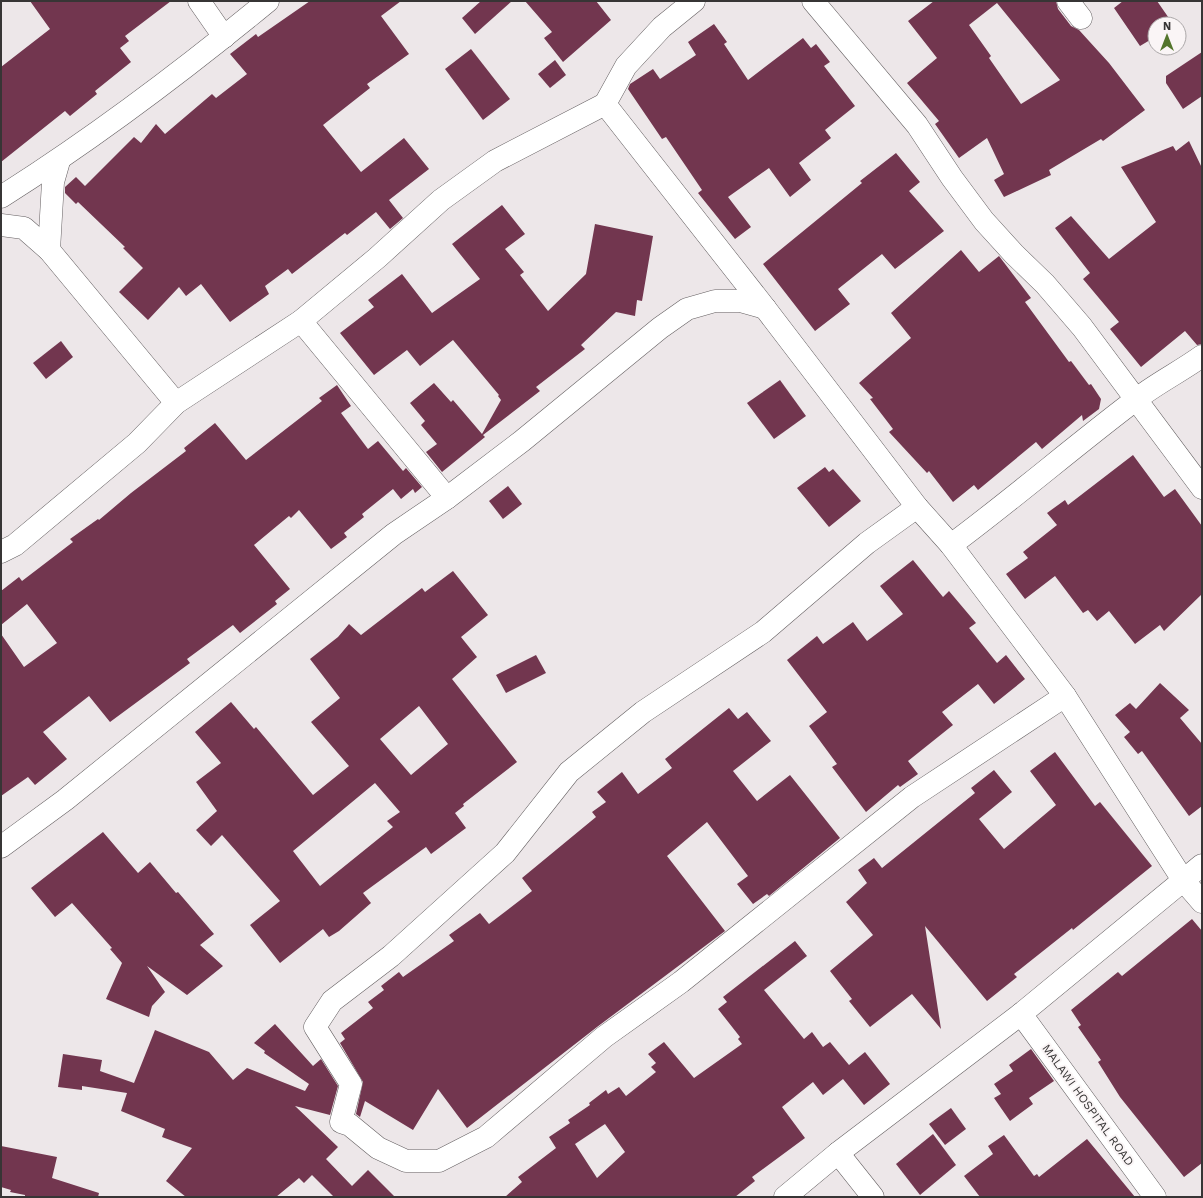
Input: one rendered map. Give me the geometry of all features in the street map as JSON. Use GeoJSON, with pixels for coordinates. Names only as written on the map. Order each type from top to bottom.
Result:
{"type":"FeatureCollection","features":[{"type":"Feature","properties":{"kind":"street"},"geometry":{"type":"LineString","coordinates":[[198,1],[224,37]]}},
{"type":"Feature","properties":{"kind":"street"},"geometry":{"type":"LineString","coordinates":[[1,197],[59,161],[224,37],[268,1]]}},
{"type":"Feature","properties":{"kind":"street"},"geometry":{"type":"LineString","coordinates":[[1,552],[15,545],[137,443],[176,404],[301,321],[377,258],[441,200],[495,161],[605,104],[626,66],[662,27],[694,1]]}},
{"type":"Feature","properties":{"kind":"street"},"geometry":{"type":"LineString","coordinates":[[813,1],[917,125],[952,178],[984,221],[1014,254],[1045,284],[1082,328],[1202,488]]}},
{"type":"Feature","properties":{"kind":"street"},"geometry":{"type":"LineString","coordinates":[[605,104],[765,308],[917,507],[951,545],[1065,696],[1182,880],[1202,902]]}},
{"type":"Feature","properties":{"kind":"street"},"geometry":{"type":"LineString","coordinates":[[49,250],[53,182],[59,161]]}},
{"type":"Feature","properties":{"kind":"street"},"geometry":{"type":"LineString","coordinates":[[1,225],[24,228],[49,250],[176,404]]}},
{"type":"Feature","properties":{"kind":"street"},"geometry":{"type":"LineString","coordinates":[[1,847],[65,800],[394,534],[447,498],[522,441],[660,328],[687,309],[715,301],[740,301],[765,308]]}},
{"type":"Feature","properties":{"kind":"street"},"geometry":{"type":"LineString","coordinates":[[301,321],[447,498]]}},
{"type":"Feature","properties":{"kind":"street"},"geometry":{"type":"LineString","coordinates":[[951,545],[1002,508],[1063,456],[1136,400],[1202,356]]}},
{"type":"Feature","properties":{"kind":"street"},"geometry":{"type":"LineString","coordinates":[[917,507],[867,543],[763,632],[643,712],[569,772],[505,853],[391,956],[332,1001],[316,1027],[351,1084],[341,1122],[350,1126],[378,1148],[406,1161],[438,1161],[486,1137],[604,1037],[681,982],[912,797],[1065,696]]}},
{"type":"Feature","properties":{"kind":"street"},"geometry":{"type":"LineString","coordinates":[[785,1197],[838,1153],[1022,1014],[1202,865]]}},
{"type":"Feature","properties":{"kind":"street","name":"MALAWI HOSPITAL ROAD"},"geometry":{"type":"LineString","coordinates":[[1022,1014],[1155,1197]]}},
{"type":"Feature","properties":{"kind":"street"},"geometry":{"type":"LineString","coordinates":[[838,1153],[873,1197]]}},
{"type":"Feature","properties":{"kind":"building"},"geometry":{"type":"Polygon","coordinates":[[[30,1],[171,1],[125,36],[129,41],[120,48],[131,62],[95,91],[97,94],[70,116],[65,111],[1,162],[1,67],[50,29],[30,1]]]}},
{"type":"Feature","properties":{"kind":"building"},"geometry":{"type":"Polygon","coordinates":[[[310,1],[401,1],[381,16],[409,54],[367,84],[370,88],[323,125],[361,172],[404,138],[429,169],[389,200],[403,218],[390,229],[376,212],[347,235],[345,233],[292,274],[288,269],[265,286],[269,294],[230,322],[201,284],[186,296],[179,287],[148,320],[119,292],[143,268],[123,248],[125,247],[78,202],[76,204],[65,193],[65,187],[76,177],[85,186],[134,137],[141,143],[156,124],[165,134],[212,94],[216,98],[247,74],[230,54],[256,34],[258,37],[310,1]]]}},
{"type":"Feature","properties":{"kind":"building"},"geometry":{"type":"Polygon","coordinates":[[[481,1],[512,1],[475,34],[462,18],[481,1]]]}},
{"type":"Feature","properties":{"kind":"building"},"geometry":{"type":"Polygon","coordinates":[[[525,1],[596,1],[611,20],[563,62],[544,38],[552,32],[525,1]]]}},
{"type":"Feature","properties":{"kind":"building"},"geometry":{"type":"Polygon","coordinates":[[[934,1],[1056,1],[1058,9],[1071,26],[1079,30],[1109,63],[1145,110],[1103,141],[1101,139],[1049,170],[1051,175],[1004,197],[994,180],[1004,174],[987,138],[959,158],[935,124],[939,121],[907,83],[937,58],[908,21],[934,1]],[[997,3],[969,25],[991,56],[989,58],[1021,104],[1060,80],[997,3]]]}},
{"type":"Feature","properties":{"kind":"building"},"geometry":{"type":"Polygon","coordinates":[[[1123,1],[1157,1],[1167,16],[1147,16],[1147,42],[1140,46],[1114,8],[1123,1]]]}},
{"type":"Feature","properties":{"kind":"building"},"geometry":{"type":"Polygon","coordinates":[[[714,24],[727,42],[724,44],[748,80],[803,38],[811,48],[816,44],[830,62],[824,66],[855,106],[825,130],[831,138],[799,163],[811,180],[790,197],[769,168],[728,197],[751,227],[735,239],[698,193],[702,190],[666,137],[662,139],[628,89],[630,84],[653,69],[660,79],[696,55],[688,42],[714,24]]]}},
{"type":"Feature","properties":{"kind":"building"},"geometry":{"type":"Polygon","coordinates":[[[471,49],[510,99],[483,120],[445,69],[471,49]]]}},
{"type":"Feature","properties":{"kind":"building"},"geometry":{"type":"Polygon","coordinates":[[[1202,52],[1202,96],[1183,109],[1166,83],[1166,76],[1202,52]]]}},
{"type":"Feature","properties":{"kind":"building"},"geometry":{"type":"Polygon","coordinates":[[[555,60],[566,75],[550,88],[538,74],[555,60]]]}},
{"type":"Feature","properties":{"kind":"building"},"geometry":{"type":"Polygon","coordinates":[[[1189,141],[1202,168],[1202,344],[1197,345],[1185,331],[1141,367],[1110,329],[1119,322],[1083,279],[1090,273],[1055,228],[1071,216],[1109,259],[1156,222],[1121,167],[1173,146],[1176,151],[1189,141]]]}},
{"type":"Feature","properties":{"kind":"building"},"geometry":{"type":"Polygon","coordinates":[[[896,153],[920,182],[909,191],[944,231],[895,269],[882,254],[838,289],[850,304],[815,331],[763,264],[862,183],[860,181],[896,153]]]}},
{"type":"Feature","properties":{"kind":"building"},"geometry":{"type":"Polygon","coordinates":[[[502,205],[525,234],[505,249],[524,272],[520,275],[548,311],[586,274],[595,224],[653,236],[642,301],[637,300],[635,316],[616,312],[581,345],[585,349],[536,387],[540,391],[483,435],[485,437],[442,472],[426,452],[437,444],[421,425],[425,421],[410,403],[434,383],[451,402],[453,400],[482,434],[501,400],[498,396],[499,395],[453,340],[420,366],[407,350],[374,375],[340,333],[374,307],[368,300],[402,274],[432,313],[480,279],[452,244],[502,205]]]}},
{"type":"Feature","properties":{"kind":"building"},"geometry":{"type":"Polygon","coordinates":[[[961,250],[979,272],[999,256],[1031,298],[1025,302],[1069,362],[1071,361],[1089,385],[1091,384],[1101,399],[1099,409],[1083,421],[1082,415],[1042,449],[1036,442],[978,490],[974,485],[953,502],[929,471],[927,473],[889,432],[893,429],[870,399],[873,398],[859,383],[911,338],[891,313],[961,250]]]}},
{"type":"Feature","properties":{"kind":"building"},"geometry":{"type":"Polygon","coordinates":[[[61,341],[73,357],[46,379],[33,363],[61,341]]]}},
{"type":"Feature","properties":{"kind":"building"},"geometry":{"type":"Polygon","coordinates":[[[780,380],[806,416],[774,439],[747,403],[780,380]]]}},
{"type":"Feature","properties":{"kind":"building"},"geometry":{"type":"Polygon","coordinates":[[[337,385],[351,406],[341,413],[368,449],[378,441],[403,471],[406,468],[422,487],[415,493],[413,489],[401,499],[393,489],[362,514],[364,517],[344,533],[347,537],[331,549],[299,510],[291,518],[289,516],[254,545],[290,589],[275,601],[277,604],[240,633],[233,625],[187,659],[190,663],[110,722],[89,696],[43,732],[67,759],[35,785],[28,777],[1,796],[1,634],[24,667],[57,643],[27,604],[1,625],[1,591],[19,577],[22,581],[73,542],[70,539],[98,519],[99,520],[131,493],[186,451],[184,448],[215,423],[246,460],[322,401],[319,398],[337,385]]]}},
{"type":"Feature","properties":{"kind":"building"},"geometry":{"type":"Polygon","coordinates":[[[1133,455],[1164,497],[1175,489],[1202,526],[1202,594],[1164,631],[1160,625],[1135,644],[1109,611],[1097,621],[1088,610],[1083,613],[1055,576],[1025,599],[1006,574],[1028,558],[1023,552],[1057,525],[1047,513],[1065,500],[1068,505],[1133,455]]]}},
{"type":"Feature","properties":{"kind":"building"},"geometry":{"type":"Polygon","coordinates":[[[825,467],[829,472],[833,469],[861,501],[829,527],[797,488],[825,467]]]}},
{"type":"Feature","properties":{"kind":"building"},"geometry":{"type":"Polygon","coordinates":[[[508,486],[522,504],[503,519],[489,501],[508,486]]]}},
{"type":"Feature","properties":{"kind":"building"},"geometry":{"type":"Polygon","coordinates":[[[913,560],[943,597],[949,591],[976,623],[969,628],[997,663],[1006,655],[1025,679],[994,704],[978,684],[942,712],[953,725],[908,761],[918,774],[900,787],[898,785],[866,812],[832,767],[837,764],[809,726],[827,712],[787,660],[817,636],[823,644],[853,622],[867,641],[903,614],[880,586],[913,560]]]}},
{"type":"Feature","properties":{"kind":"building"},"geometry":{"type":"Polygon","coordinates":[[[453,571],[488,615],[461,637],[477,657],[452,679],[517,762],[463,804],[464,806],[455,813],[466,828],[431,854],[426,847],[363,893],[371,903],[339,931],[329,937],[323,929],[280,963],[250,925],[280,901],[222,835],[211,846],[196,830],[217,811],[196,782],[221,763],[195,732],[231,702],[254,729],[256,727],[313,795],[349,766],[311,722],[340,698],[310,659],[338,637],[349,624],[361,635],[422,588],[425,592],[453,571]],[[419,706],[380,739],[411,775],[448,744],[419,706]],[[375,783],[293,851],[320,886],[393,827],[387,821],[400,812],[375,783]]]}},
{"type":"Feature","properties":{"kind":"building"},"geometry":{"type":"Polygon","coordinates":[[[536,655],[546,673],[506,693],[496,675],[536,655]]]}},
{"type":"Feature","properties":{"kind":"building"},"geometry":{"type":"Polygon","coordinates":[[[1160,683],[1189,710],[1180,718],[1202,744],[1202,806],[1189,816],[1142,751],[1138,754],[1124,737],[1130,732],[1115,715],[1130,703],[1136,709],[1160,683]]]}},
{"type":"Feature","properties":{"kind":"building"},"geometry":{"type":"Polygon","coordinates":[[[729,708],[738,719],[747,712],[771,741],[733,771],[757,801],[790,775],[840,838],[769,896],[767,894],[753,904],[737,884],[748,876],[707,822],[667,856],[725,931],[597,1027],[467,1128],[438,1089],[413,1130],[365,1101],[360,1117],[356,1114],[363,1082],[340,1043],[345,1039],[341,1033],[373,1008],[368,1002],[384,990],[381,986],[399,972],[403,977],[454,941],[449,935],[480,913],[489,924],[532,891],[522,878],[596,817],[592,812],[606,802],[597,792],[622,772],[638,794],[672,768],[665,759],[729,708]]]}},
{"type":"Feature","properties":{"kind":"building"},"geometry":{"type":"Polygon","coordinates":[[[1055,752],[1095,806],[1100,802],[1152,866],[1073,930],[1072,928],[1014,974],[1017,977],[987,1001],[925,926],[941,1029],[912,994],[870,1027],[849,1001],[852,999],[830,971],[873,935],[846,902],[867,883],[858,870],[874,858],[882,868],[975,793],[971,788],[994,770],[1012,792],[979,819],[1004,849],[1056,805],[1030,771],[1055,752]]]}},
{"type":"Feature","properties":{"kind":"building"},"geometry":{"type":"Polygon","coordinates":[[[103,832],[138,873],[150,862],[176,893],[178,892],[214,934],[200,945],[223,966],[187,995],[147,966],[165,992],[152,1006],[149,1017],[106,999],[122,963],[110,949],[112,948],[72,903],[55,917],[31,888],[103,832]]]}},
{"type":"Feature","properties":{"kind":"building"},"geometry":{"type":"Polygon","coordinates":[[[1192,919],[1202,931],[1202,1163],[1184,1177],[1120,1097],[1098,1062],[1101,1060],[1078,1027],[1081,1025],[1071,1010],[1118,972],[1122,976],[1192,919]]]}},
{"type":"Feature","properties":{"kind":"building"},"geometry":{"type":"Polygon","coordinates":[[[795,941],[807,956],[764,990],[804,1039],[812,1032],[823,1047],[830,1042],[849,1065],[865,1052],[890,1084],[864,1105],[843,1079],[823,1095],[813,1082],[782,1107],[805,1138],[752,1177],[755,1181],[735,1197],[505,1197],[522,1182],[518,1177],[556,1148],[549,1137],[570,1123],[568,1120],[590,1105],[589,1103],[606,1090],[608,1094],[619,1087],[626,1096],[656,1072],[651,1067],[656,1063],[648,1054],[664,1042],[694,1078],[742,1044],[738,1039],[740,1037],[718,1009],[727,1002],[723,997],[795,941]],[[605,1124],[575,1144],[597,1178],[625,1152],[605,1124]]]}},
{"type":"Feature","properties":{"kind":"building"},"geometry":{"type":"Polygon","coordinates":[[[275,1024],[313,1066],[321,1059],[338,1086],[330,1115],[295,1106],[338,1147],[326,1159],[352,1186],[368,1170],[395,1197],[334,1197],[312,1175],[304,1183],[299,1178],[276,1197],[186,1197],[166,1181],[192,1148],[162,1137],[165,1129],[121,1111],[127,1093],[82,1086],[82,1090],[58,1087],[63,1054],[102,1060],[100,1071],[134,1083],[155,1030],[209,1052],[233,1080],[247,1068],[305,1091],[309,1084],[264,1053],[265,1051],[254,1043],[275,1024]]]}},
{"type":"Feature","properties":{"kind":"building"},"geometry":{"type":"Polygon","coordinates":[[[1031,1049],[1054,1081],[1029,1098],[1033,1104],[1010,1121],[994,1098],[1001,1094],[994,1084],[1013,1071],[1009,1065],[1031,1049]]]}},
{"type":"Feature","properties":{"kind":"building"},"geometry":{"type":"Polygon","coordinates":[[[951,1108],[966,1129],[945,1145],[929,1124],[951,1108]]]}},
{"type":"Feature","properties":{"kind":"building"},"geometry":{"type":"Polygon","coordinates":[[[933,1134],[956,1165],[920,1195],[896,1164],[933,1134]]]}},
{"type":"Feature","properties":{"kind":"building"},"geometry":{"type":"Polygon","coordinates":[[[1004,1135],[1034,1176],[1037,1174],[1039,1177],[1087,1139],[1135,1197],[980,1197],[964,1176],[993,1154],[988,1146],[1004,1135]]]}},
{"type":"Feature","properties":{"kind":"building"},"geometry":{"type":"Polygon","coordinates":[[[1,1146],[57,1157],[52,1178],[99,1193],[98,1197],[25,1197],[25,1195],[10,1192],[11,1190],[1,1187],[1,1146]]]}}]}
